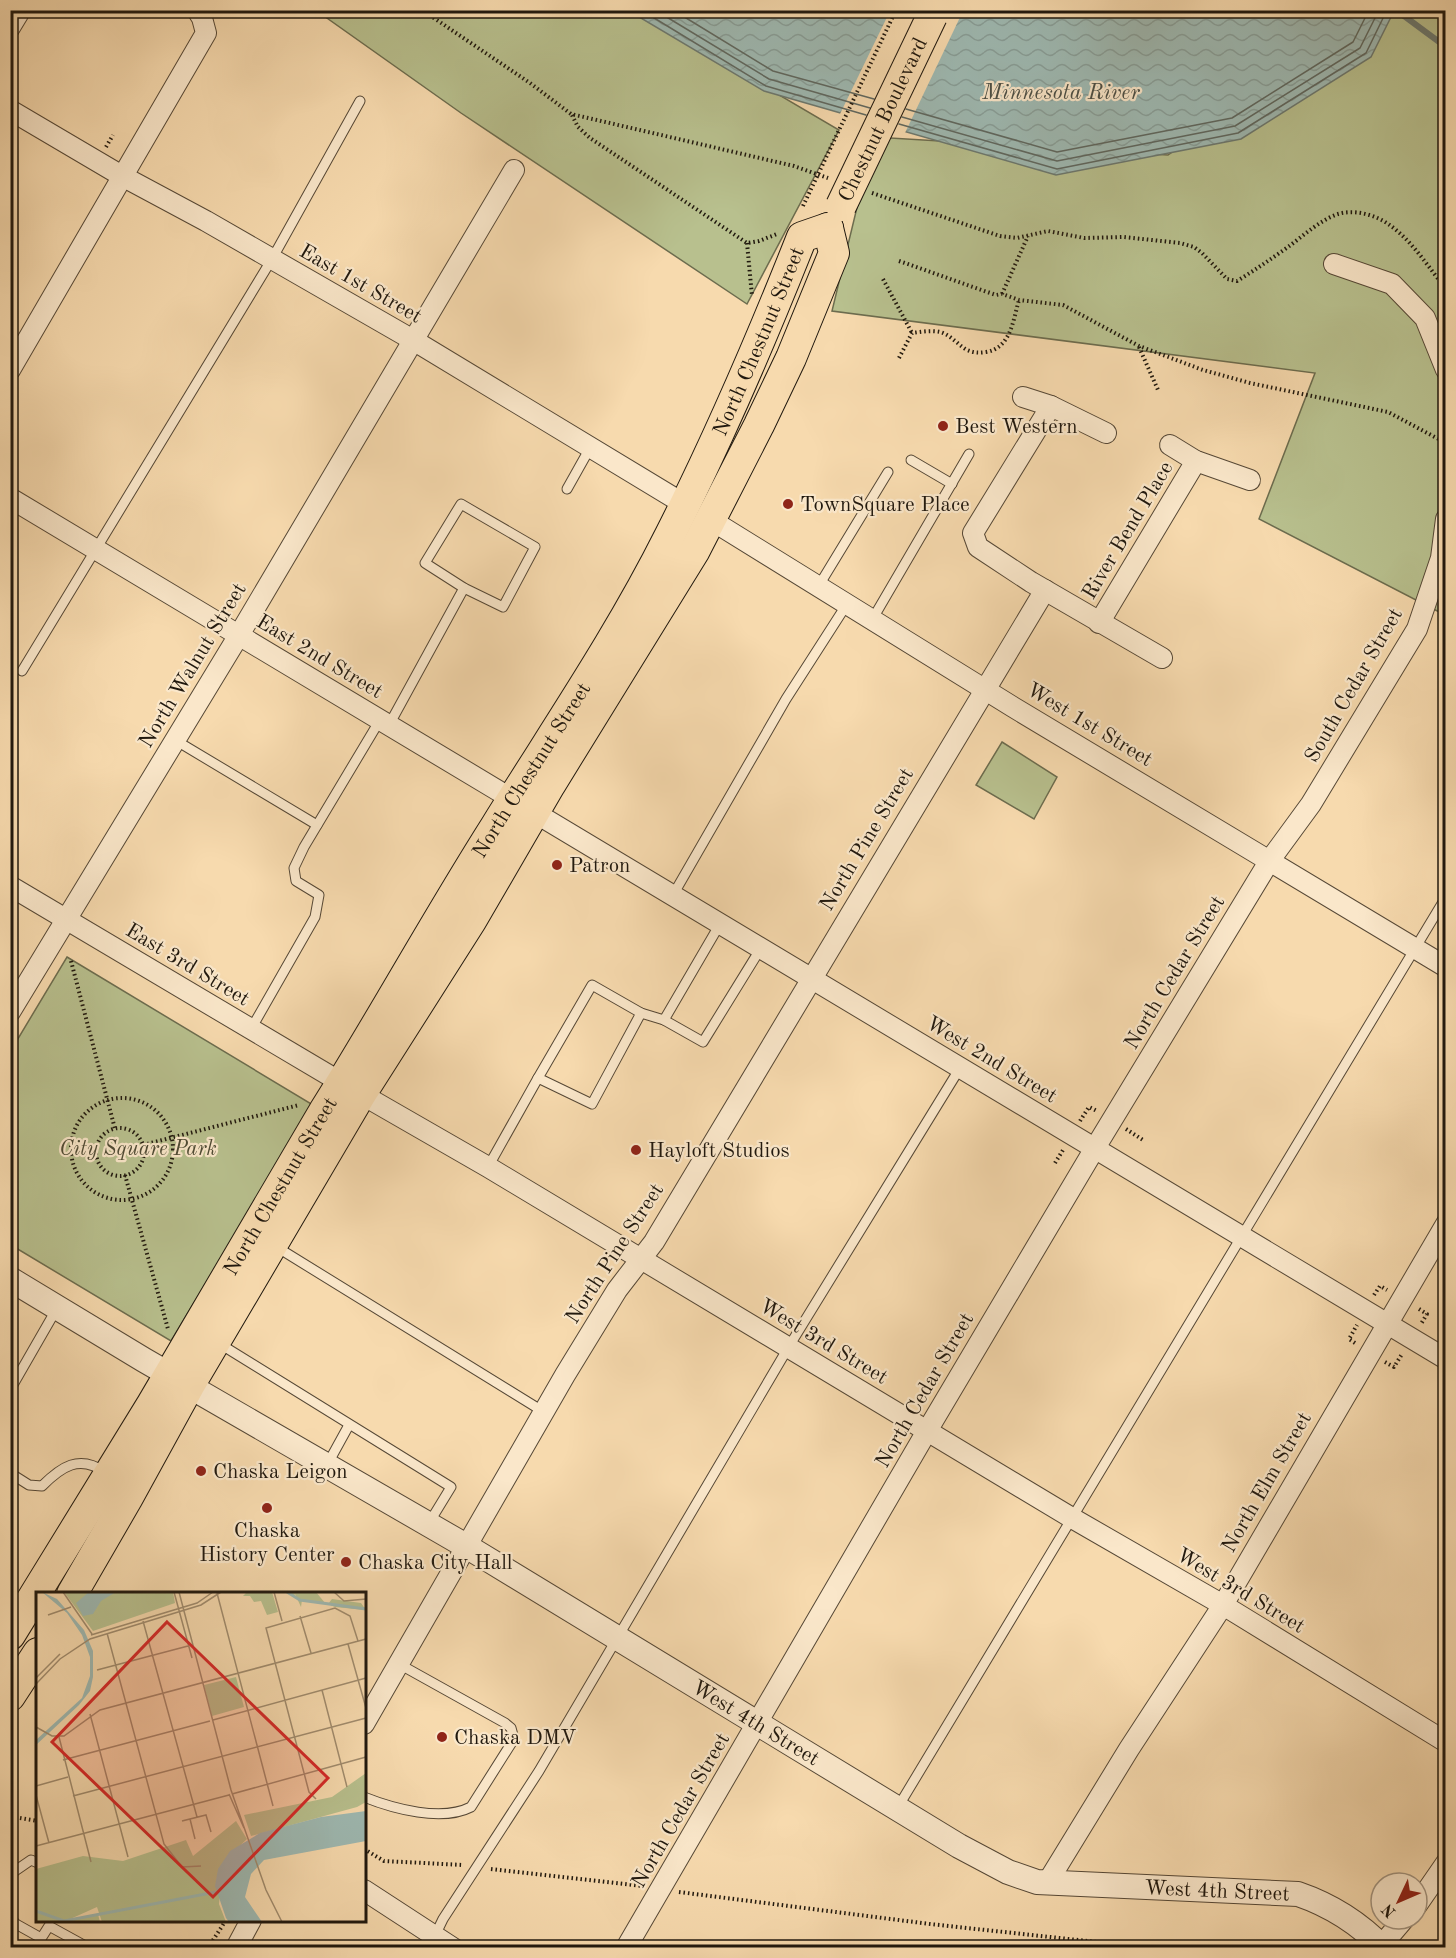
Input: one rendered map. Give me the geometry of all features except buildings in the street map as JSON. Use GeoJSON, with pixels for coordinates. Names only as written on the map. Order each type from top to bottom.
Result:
{"type":"FeatureCollection","features":[{"type":"Feature","properties":{"kind":"main road","name":"Chestnut Boulevard"},"geometry":{"type":"LineString","coordinates":[[828,228],[841,206],[934,10]]}},
{"type":"Feature","properties":{"kind":"main road","name":"North Chestnut Street"},"geometry":{"type":"LineString","coordinates":[[36,1592],[108,1474],[179,1380],[215,1341],[272,1244],[352,1088],[495,826],[524,806],[695,550],[791,358],[834,253],[828,228],[802,237],[751,366],[670,535],[524,806]]}},
{"type":"Feature","properties":{"kind":"main road","name":"North Chestnut Street"},"geometry":{"type":"LineString","coordinates":[[73,1592],[128,1498],[179,1380],[352,1088]]}},
{"type":"Feature","properties":{"kind":"main road","name":"North Chestnut Street"},"geometry":{"type":"LineString","coordinates":[[10,1635],[36,1592]]}},
{"type":"Feature","properties":{"kind":"main road"},"geometry":{"type":"LineString","coordinates":[[23,1688],[36,1658]]}},
{"type":"Feature","properties":{"kind":"street"},"geometry":{"type":"LineString","coordinates":[[10,370],[206,33],[202,18],[196,10]]}},
{"type":"Feature","properties":{"kind":"street","name":"East 1st Street"},"geometry":{"type":"LineString","coordinates":[[10,110],[122,176],[413,340],[684,504]]}},
{"type":"Feature","properties":{"kind":"street","name":"North Walnut Street"},"geometry":{"type":"LineString","coordinates":[[10,1012],[239,635],[514,170]]}},
{"type":"Feature","properties":{"kind":"street"},"geometry":{"type":"LineString","coordinates":[[1334,264],[1392,284],[1425,318],[1446,370]]}},
{"type":"Feature","properties":{"kind":"street"},"geometry":{"type":"LineString","coordinates":[[1023,398],[1051,406],[1106,433]]}},
{"type":"Feature","properties":{"kind":"street","name":"River Bend Place"},"geometry":{"type":"LineString","coordinates":[[1051,406],[973,533],[978,547],[1099,623],[1162,658]]}},
{"type":"Feature","properties":{"kind":"street","name":"River Bend Place"},"geometry":{"type":"LineString","coordinates":[[1170,446],[1196,461],[1250,480]]}},
{"type":"Feature","properties":{"kind":"street","name":"River Bend Place"},"geometry":{"type":"LineString","coordinates":[[1099,623],[1196,461]]}},
{"type":"Feature","properties":{"kind":"street","name":"East 2nd Street"},"geometry":{"type":"LineString","coordinates":[[10,498],[524,806]]}},
{"type":"Feature","properties":{"kind":"street","name":"South Cedar Street"},"geometry":{"type":"LineString","coordinates":[[1270,860],[1311,804],[1417,629],[1441,558],[1446,519]]}},
{"type":"Feature","properties":{"kind":"street","name":"West 1st Street"},"geometry":{"type":"LineString","coordinates":[[711,520],[985,689],[1446,967]]}},
{"type":"Feature","properties":{"kind":"street","name":"North Pine Street"},"geometry":{"type":"LineString","coordinates":[[366,1721],[617,1290],[654,1242],[1045,590]]}},
{"type":"Feature","properties":{"kind":"street","name":"West 2nd Street"},"geometry":{"type":"LineString","coordinates":[[524,806],[1446,1359]]}},
{"type":"Feature","properties":{"kind":"street","name":"North Cedar Street"},"geometry":{"type":"LineString","coordinates":[[626,1947],[759,1723],[927,1431],[1270,860]]}},
{"type":"Feature","properties":{"kind":"street","name":"East 3rd Street"},"geometry":{"type":"LineString","coordinates":[[10,886],[352,1088]]}},
{"type":"Feature","properties":{"kind":"street","name":"West 3rd Street"},"geometry":{"type":"LineString","coordinates":[[352,1088],[488,1167],[1072,1518],[1222,1605],[1446,1742]]}},
{"type":"Feature","properties":{"kind":"street","name":"North Elm Street"},"geometry":{"type":"LineString","coordinates":[[1047,1883],[1129,1749],[1222,1605],[1446,1224]]}},
{"type":"Feature","properties":{"kind":"street","name":"West 4th Street"},"geometry":{"type":"LineString","coordinates":[[10,1279],[466,1546],[897,1809],[1008,1872],[1047,1883],[1298,1894],[1316,1900],[1348,1918],[1382,1947]]}},
{"type":"Feature","properties":{"kind":"street"},"geometry":{"type":"LineString","coordinates":[[1429,1888],[1446,1863]]}},
{"type":"Feature","properties":{"kind":"street"},"geometry":{"type":"LineString","coordinates":[[366,1892],[433,1942],[453,1947]]}},
{"type":"Feature","properties":{"kind":"street"},"geometry":{"type":"LineString","coordinates":[[236,1947],[250,1922]]}},
{"type":"Feature","properties":{"kind":"street"},"geometry":{"type":"LineString","coordinates":[[1382,1947],[1395,1931]]}},
{"type":"Feature","properties":{"kind":"lane"},"geometry":{"type":"LineString","coordinates":[[10,38],[27,10]]}},
{"type":"Feature","properties":{"kind":"lane"},"geometry":{"type":"LineString","coordinates":[[22,670],[272,259],[360,100]]}},
{"type":"Feature","properties":{"kind":"lane"},"geometry":{"type":"LineString","coordinates":[[567,489],[590,448]]}},
{"type":"Feature","properties":{"kind":"lane"},"geometry":{"type":"LineString","coordinates":[[872,620],[969,454]]}},
{"type":"Feature","properties":{"kind":"lane"},"geometry":{"type":"LineString","coordinates":[[911,460],[952,484]]}},
{"type":"Feature","properties":{"kind":"lane"},"geometry":{"type":"LineString","coordinates":[[818,587],[888,472]]}},
{"type":"Feature","properties":{"kind":"lane"},"geometry":{"type":"LineString","coordinates":[[460,504],[537,543],[503,608],[464,588],[425,563],[460,504]]}},
{"type":"Feature","properties":{"kind":"lane"},"geometry":{"type":"LineString","coordinates":[[250,1029],[315,917],[319,895],[296,881],[294,868],[317,825],[385,723],[464,588]]}},
{"type":"Feature","properties":{"kind":"lane"},"geometry":{"type":"LineString","coordinates":[[673,895],[786,699],[847,604]]}},
{"type":"Feature","properties":{"kind":"lane"},"geometry":{"type":"LineString","coordinates":[[175,740],[317,825]]}},
{"type":"Feature","properties":{"kind":"lane"},"geometry":{"type":"LineString","coordinates":[[897,1809],[1446,897]]}},
{"type":"Feature","properties":{"kind":"lane"},"geometry":{"type":"LineString","coordinates":[[664,1020],[720,924]]}},
{"type":"Feature","properties":{"kind":"lane"},"geometry":{"type":"LineString","coordinates":[[488,1167],[592,985],[640,1013],[664,1020],[703,1042],[761,948]]}},
{"type":"Feature","properties":{"kind":"lane"},"geometry":{"type":"LineString","coordinates":[[538,1078],[592,1104],[640,1013]]}},
{"type":"Feature","properties":{"kind":"lane"},"geometry":{"type":"LineString","coordinates":[[433,1942],[443,1919],[539,1772],[788,1347],[960,1068]]}},
{"type":"Feature","properties":{"kind":"lane"},"geometry":{"type":"LineString","coordinates":[[272,1244],[544,1412]]}},
{"type":"Feature","properties":{"kind":"lane"},"geometry":{"type":"LineString","coordinates":[[10,1390],[57,1308]]}},
{"type":"Feature","properties":{"kind":"lane"},"geometry":{"type":"LineString","coordinates":[[215,1341],[450,1487],[428,1524]]}},
{"type":"Feature","properties":{"kind":"lane"},"geometry":{"type":"LineString","coordinates":[[327,1466],[349,1425]]}},
{"type":"Feature","properties":{"kind":"lane"},"geometry":{"type":"LineString","coordinates":[[10,1473],[28,1485],[42,1486],[57,1471],[75,1463],[95,1465],[108,1474]]}},
{"type":"Feature","properties":{"kind":"lane"},"geometry":{"type":"LineString","coordinates":[[366,1798],[384,1805],[444,1815],[460,1812],[471,1807],[514,1739],[511,1728],[505,1723],[399,1664]]}},
{"type":"Feature","properties":{"kind":"lane"},"geometry":{"type":"LineString","coordinates":[[10,1877],[31,1860],[36,1862]]}},
{"type":"Feature","properties":{"kind":"lane"},"geometry":{"type":"LineString","coordinates":[[10,1918],[41,1938]]}},
{"type":"Feature","properties":{"kind":"lane"},"geometry":{"type":"LineString","coordinates":[[36,1947],[50,1923],[89,1947]]}},
{"type":"Feature","properties":{"kind":"path"},"geometry":{"type":"LineString","coordinates":[[422,10],[572,114],[794,166],[835,180]]}},
{"type":"Feature","properties":{"kind":"path"},"geometry":{"type":"LineString","coordinates":[[803,206],[897,10]]}},
{"type":"Feature","properties":{"kind":"path"},"geometry":{"type":"LineString","coordinates":[[572,114],[578,128],[590,138],[747,243],[759,241],[782,231]]}},
{"type":"Feature","properties":{"kind":"path"},"geometry":{"type":"LineString","coordinates":[[865,191],[1000,236],[1017,238],[1048,231],[1084,238],[1124,237],[1180,243],[1194,247],[1227,279],[1233,281],[1238,281],[1269,261],[1319,224],[1338,214],[1359,213],[1380,219],[1391,226],[1412,246],[1446,289]]}},
{"type":"Feature","properties":{"kind":"path"},"geometry":{"type":"LineString","coordinates":[[1002,294],[1028,236]]}},
{"type":"Feature","properties":{"kind":"path"},"geometry":{"type":"LineString","coordinates":[[747,243],[752,300]]}},
{"type":"Feature","properties":{"kind":"path"},"geometry":{"type":"LineString","coordinates":[[899,261],[996,295],[1002,294],[1018,300],[1063,305],[1139,346],[1203,370],[1250,383],[1388,412],[1446,443]]}},
{"type":"Feature","properties":{"kind":"path"},"geometry":{"type":"LineString","coordinates":[[883,279],[912,333]]}},
{"type":"Feature","properties":{"kind":"path"},"geometry":{"type":"LineString","coordinates":[[912,333],[941,332],[976,353],[993,351],[1006,340],[1018,300]]}},
{"type":"Feature","properties":{"kind":"path"},"geometry":{"type":"LineString","coordinates":[[898,358],[912,333]]}},
{"type":"Feature","properties":{"kind":"path"},"geometry":{"type":"LineString","coordinates":[[1139,346],[1158,390]]}},
{"type":"Feature","properties":{"kind":"path"},"geometry":{"type":"LineString","coordinates":[[71,961],[115,1129]]}},
{"type":"Feature","properties":{"kind":"path"},"geometry":{"type":"LineString","coordinates":[[125,1098],[141,1102],[155,1110],[166,1123],[172,1139],[172,1162],[168,1172],[153,1190],[132,1200],[121,1201],[99,1195],[81,1181],[71,1160],[72,1134],[78,1122],[96,1104],[108,1100],[125,1098]]}},
{"type":"Feature","properties":{"kind":"path"},"geometry":{"type":"LineString","coordinates":[[143,1145],[306,1104]]}},
{"type":"Feature","properties":{"kind":"path"},"geometry":{"type":"LineString","coordinates":[[115,1129],[135,1133],[143,1145],[139,1167],[126,1175],[110,1173],[99,1163],[97,1149],[103,1136],[115,1129]]}},
{"type":"Feature","properties":{"kind":"path"},"geometry":{"type":"LineString","coordinates":[[126,1175],[169,1336]]}},
{"type":"Feature","properties":{"kind":"path"},"geometry":{"type":"LineString","coordinates":[[1415,1307],[1427,1314]]}},
{"type":"Feature","properties":{"kind":"path"},"geometry":{"type":"LineString","coordinates":[[1350,1340],[1358,1324]]}},
{"type":"Feature","properties":{"kind":"path"},"geometry":{"type":"LineString","coordinates":[[1384,1361],[1394,1367],[1402,1354]]}},
{"type":"Feature","properties":{"kind":"path"},"geometry":{"type":"LineString","coordinates":[[20,1818],[36,1821]]}},
{"type":"Feature","properties":{"kind":"path"},"geometry":{"type":"LineString","coordinates":[[366,1850],[384,1861],[477,1867],[930,1924],[1152,1947]]}},
{"type":"Feature","properties":{"kind":"path"},"geometry":{"type":"LineString","coordinates":[[208,1947],[225,1922]]}},
{"type":"Feature","properties":{"kind":"green space"},"geometry":{"type":"Polygon","coordinates":[[[317,11],[636,11],[839,130],[747,304],[461,113],[317,11]]]}},
{"type":"Feature","properties":{"kind":"green space"},"geometry":{"type":"Polygon","coordinates":[[[1370,11],[1445,11],[1445,615],[1259,519],[1315,373],[832,311],[874,137],[1168,155],[1370,11]]]}},
{"type":"Feature","properties":{"kind":"green space"},"geometry":{"type":"Polygon","coordinates":[[[1002,742],[1057,777],[1034,819],[976,785],[1002,742]]]}},
{"type":"Feature","properties":{"kind":"green space","name":"City Square Park"},"geometry":{"type":"Polygon","coordinates":[[[67,957],[313,1105],[171,1341],[11,1245],[10,1052],[67,957]]]}},
{"type":"Feature","properties":{"kind":"water","name":"Minnesota River"},"geometry":{"type":"Polygon","coordinates":[[[629,11],[1394,11],[1371,57],[1241,139],[1056,175],[764,91],[629,11]]]}},
{"type":"Feature","properties":{"kind":"pier"},"geometry":{"type":"Polygon","coordinates":[[[890,11],[963,11],[904,135],[839,116],[890,11]]]}},
{"type":"Feature","properties":{"kind":"waterway"},"geometry":{"type":"LineString","coordinates":[[1396,10],[1446,47]]}},
{"type":"Feature","properties":{"kind":"place","name":"Best Western"},"geometry":{"type":"Point","coordinates":[943,426]}},
{"type":"Feature","properties":{"kind":"place","name":"TownSquare Place"},"geometry":{"type":"Point","coordinates":[788,504]}},
{"type":"Feature","properties":{"kind":"place","name":"Patron"},"geometry":{"type":"Point","coordinates":[557,865]}},
{"type":"Feature","properties":{"kind":"place","name":"Hayloft Studios"},"geometry":{"type":"Point","coordinates":[636,1150]}},
{"type":"Feature","properties":{"kind":"place","name":"Chaska Leigon"},"geometry":{"type":"Point","coordinates":[201,1471]}},
{"type":"Feature","properties":{"kind":"place","name":"Chaska History Center"},"geometry":{"type":"Point","coordinates":[267,1508]}},
{"type":"Feature","properties":{"kind":"place","name":"Chaska City Hall"},"geometry":{"type":"Point","coordinates":[346,1562]}},
{"type":"Feature","properties":{"kind":"place","name":"Chaska DMV"},"geometry":{"type":"Point","coordinates":[442,1737]}}]}
